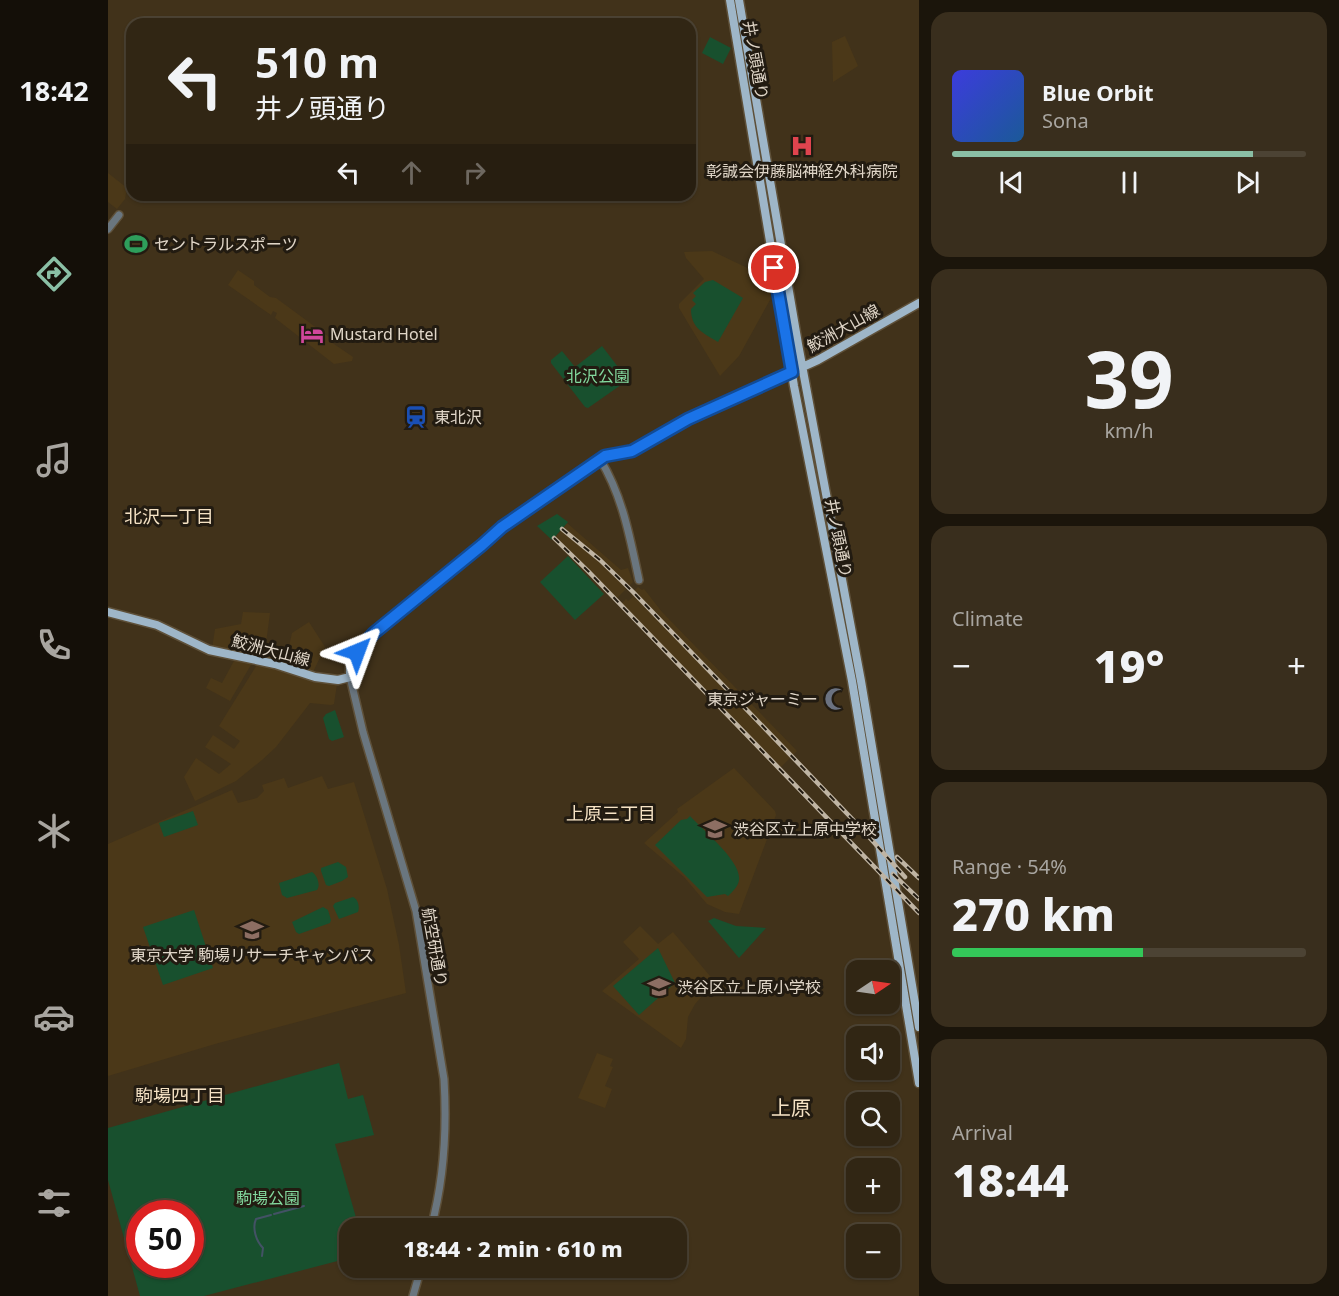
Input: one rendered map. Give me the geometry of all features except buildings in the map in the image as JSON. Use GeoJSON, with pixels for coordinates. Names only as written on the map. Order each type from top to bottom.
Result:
{"type":"FeatureCollection","features":[{"type":"Feature","properties":{"kind":"main road","name":"井ノ頭通り"},"geometry":{"type":"LineString","coordinates":[[730,0],[792,372],[852,681],[919,1083]]}},
{"type":"Feature","properties":{"kind":"main road","name":"井ノ頭通り"},"geometry":{"type":"LineString","coordinates":[[740,0],[802,368],[861,681],[919,1027]]}},
{"type":"Feature","properties":{"kind":"main road","name":"鮫洲大山線"},"geometry":{"type":"LineString","coordinates":[[108,612],[157,625],[209,650],[268,662],[315,677],[339,680],[350,677],[350,665],[353,658],[374,633],[502,527],[600,459],[612,453],[632,451],[688,419],[802,368],[919,303]]}},
{"type":"Feature","properties":{"kind":"street"},"geometry":{"type":"LineString","coordinates":[[108,229],[119,215]]}},
{"type":"Feature","properties":{"kind":"street"},"geometry":{"type":"LineString","coordinates":[[600,459],[613,482],[623,510],[639,580]]}},
{"type":"Feature","properties":{"kind":"street","name":"航空研通り"},"geometry":{"type":"LineString","coordinates":[[350,677],[363,732],[416,911],[442,1070],[445,1104],[443,1164],[433,1218]]}},
{"type":"Feature","properties":{"kind":"street"},"geometry":{"type":"LineString","coordinates":[[413,1296],[418,1278]]}},
{"type":"Feature","properties":{"kind":"shaded area"},"geometry":{"type":"Polygon","coordinates":[[[845,36],[858,66],[833,82],[832,42],[845,36]]]}},
{"type":"Feature","properties":{"kind":"shaded area"},"geometry":{"type":"Polygon","coordinates":[[[108,173],[126,187],[126,194],[125,199],[117,209],[108,202],[108,173]]]}},
{"type":"Feature","properties":{"kind":"shaded area"},"geometry":{"type":"Polygon","coordinates":[[[712,251],[768,278],[771,298],[739,356],[720,376],[679,308],[679,304],[704,279],[686,258],[684,252],[712,251]]]}},
{"type":"Feature","properties":{"kind":"shaded area"},"geometry":{"type":"Polygon","coordinates":[[[238,270],[254,281],[254,285],[270,297],[276,298],[329,337],[331,342],[353,357],[352,361],[334,364],[275,318],[277,313],[273,311],[271,315],[228,285],[238,270]]]}},
{"type":"Feature","properties":{"kind":"shaded area"},"geometry":{"type":"Polygon","coordinates":[[[567,523],[621,570],[628,568],[633,582],[614,601],[553,540],[567,523]]]}},
{"type":"Feature","properties":{"kind":"shaded area"},"geometry":{"type":"Polygon","coordinates":[[[638,587],[644,589],[662,612],[797,751],[778,771],[619,606],[626,599],[628,601],[633,597],[631,594],[638,587]]]}},
{"type":"Feature","properties":{"kind":"shaded area"},"geometry":{"type":"Polygon","coordinates":[[[243,612],[270,613],[264,658],[212,649],[215,629],[241,624],[243,612]]]}},
{"type":"Feature","properties":{"kind":"shaded area"},"geometry":{"type":"Polygon","coordinates":[[[309,622],[325,647],[313,672],[285,664],[292,633],[309,622]]]}},
{"type":"Feature","properties":{"kind":"shaded area"},"geometry":{"type":"Polygon","coordinates":[[[235,659],[252,663],[230,701],[206,688],[211,678],[222,683],[235,659]]]}},
{"type":"Feature","properties":{"kind":"shaded area"},"geometry":{"type":"Polygon","coordinates":[[[258,663],[337,684],[334,704],[310,703],[276,747],[262,760],[236,781],[195,801],[184,777],[196,758],[219,774],[231,764],[205,747],[213,735],[234,749],[240,741],[219,726],[258,663]]]}},
{"type":"Feature","properties":{"kind":"shaded area","name":"渋谷区立上原中学校"},"geometry":{"type":"Polygon","coordinates":[[[734,768],[775,811],[776,815],[739,914],[725,912],[707,904],[684,877],[644,843],[678,812],[677,809],[734,768]]]}},
{"type":"Feature","properties":{"kind":"shaded area","name":"東京大学 駒場リサーチキャンパス"},"geometry":{"type":"Polygon","coordinates":[[[322,776],[328,789],[354,782],[387,889],[406,993],[215,1044],[108,1076],[108,844],[232,790],[238,803],[257,798],[264,791],[262,785],[284,778],[288,788],[322,776]]]}},
{"type":"Feature","properties":{"kind":"shaded area","name":"渋谷区立上原小学校"},"geometry":{"type":"Polygon","coordinates":[[[640,926],[658,944],[673,932],[715,982],[695,1004],[688,1017],[686,1039],[681,1048],[602,991],[639,959],[623,942],[640,926]]]}},
{"type":"Feature","properties":{"kind":"shaded area"},"geometry":{"type":"Polygon","coordinates":[[[597,1053],[613,1059],[610,1066],[613,1067],[605,1086],[612,1089],[605,1108],[578,1098],[597,1053]]]}},
{"type":"Feature","properties":{"kind":"green space"},"geometry":{"type":"Polygon","coordinates":[[[710,37],[731,48],[723,64],[702,53],[710,37]]]}},
{"type":"Feature","properties":{"kind":"green space"},"geometry":{"type":"Polygon","coordinates":[[[713,280],[743,298],[718,342],[703,333],[696,325],[691,309],[696,304],[692,300],[696,296],[693,293],[705,282],[713,280]]]}},
{"type":"Feature","properties":{"kind":"green space","name":"北沢公園"},"geometry":{"type":"Polygon","coordinates":[[[602,346],[628,380],[588,408],[551,363],[551,360],[562,351],[575,367],[602,346]]]}},
{"type":"Feature","properties":{"kind":"green space"},"geometry":{"type":"Polygon","coordinates":[[[557,514],[568,522],[552,540],[537,526],[557,514]]]}},
{"type":"Feature","properties":{"kind":"green space"},"geometry":{"type":"Polygon","coordinates":[[[568,556],[604,594],[575,620],[540,582],[568,556]]]}},
{"type":"Feature","properties":{"kind":"green space"},"geometry":{"type":"Polygon","coordinates":[[[335,710],[344,737],[332,741],[329,739],[323,718],[335,710]]]}},
{"type":"Feature","properties":{"kind":"green space"},"geometry":{"type":"Polygon","coordinates":[[[193,811],[198,825],[164,837],[159,823],[193,811]]]}},
{"type":"Feature","properties":{"kind":"green space"},"geometry":{"type":"Polygon","coordinates":[[[690,816],[720,846],[734,864],[739,880],[728,896],[725,894],[707,897],[655,845],[681,820],[690,816]]]}},
{"type":"Feature","properties":{"kind":"green space"},"geometry":{"type":"Polygon","coordinates":[[[338,862],[346,867],[348,877],[329,886],[326,885],[321,868],[338,862]]]}},
{"type":"Feature","properties":{"kind":"green space"},"geometry":{"type":"Polygon","coordinates":[[[312,872],[318,880],[317,890],[287,898],[282,895],[279,883],[312,872]]]}},
{"type":"Feature","properties":{"kind":"green space"},"geometry":{"type":"Polygon","coordinates":[[[353,897],[358,903],[358,912],[339,919],[333,906],[335,903],[353,897]]]}},
{"type":"Feature","properties":{"kind":"green space"},"geometry":{"type":"Polygon","coordinates":[[[323,907],[328,910],[330,923],[299,934],[296,932],[292,922],[323,907]]]}},
{"type":"Feature","properties":{"kind":"green space"},"geometry":{"type":"Polygon","coordinates":[[[194,910],[213,968],[163,985],[143,927],[194,910]]]}},
{"type":"Feature","properties":{"kind":"green space"},"geometry":{"type":"Polygon","coordinates":[[[714,918],[736,926],[766,928],[739,958],[708,921],[714,918]]]}},
{"type":"Feature","properties":{"kind":"green space"},"geometry":{"type":"Polygon","coordinates":[[[658,948],[675,983],[639,1015],[613,986],[658,948]]]}},
{"type":"Feature","properties":{"kind":"green space","name":"駒場公園"},"geometry":{"type":"Polygon","coordinates":[[[339,1063],[348,1099],[363,1095],[374,1135],[335,1144],[356,1218],[339,1218],[339,1261],[204,1296],[140,1296],[135,1278],[204,1278],[204,1200],[126,1200],[126,1245],[108,1180],[108,1128],[339,1063]]]}},
{"type":"Feature","properties":{"kind":"waterway"},"geometry":{"type":"LineString","coordinates":[[274,1214],[304,1206]]}},
{"type":"Feature","properties":{"kind":"waterway"},"geometry":{"type":"LineString","coordinates":[[262,1256],[263,1248],[258,1242],[254,1226],[256,1219],[271,1215]]}},
{"type":"Feature","properties":{"kind":"railway"},"geometry":{"type":"LineString","coordinates":[[562,529],[600,560],[633,592],[860,827],[905,877]]}},
{"type":"Feature","properties":{"kind":"railway"},"geometry":{"type":"LineString","coordinates":[[554,538],[919,913]]}},
{"type":"Feature","properties":{"kind":"railway"},"geometry":{"type":"LineString","coordinates":[[897,857],[919,878]]}},
{"type":"Feature","properties":{"kind":"railway"},"geometry":{"type":"LineString","coordinates":[[893,874],[919,899]]}},
{"type":"Feature","properties":{"kind":"place","name":"彰誠会伊藤脳神経外科病院"},"geometry":{"type":"Point","coordinates":[802,146]}},
{"type":"Feature","properties":{"kind":"place","name":"セントラルスポーツ"},"geometry":{"type":"Point","coordinates":[136,244]}},
{"type":"Feature","properties":{"kind":"place","name":"Mustard Hotel"},"geometry":{"type":"Point","coordinates":[312,334]}},
{"type":"Feature","properties":{"kind":"place","name":"東北沢"},"geometry":{"type":"Point","coordinates":[416,417]}},
{"type":"Feature","properties":{"kind":"place","name":"東京ジャーミー"},"geometry":{"type":"Point","coordinates":[836,699]}},
{"type":"Feature","properties":{"kind":"place","name":"渋谷区立上原中学校"},"geometry":{"type":"Point","coordinates":[715,829]}},
{"type":"Feature","properties":{"kind":"place","name":"東京大学 駒場リサーチキャンパス"},"geometry":{"type":"Point","coordinates":[252,930]}},
{"type":"Feature","properties":{"kind":"place","name":"渋谷区立上原小学校"},"geometry":{"type":"Point","coordinates":[659,987]}},
{"type":"Feature","properties":{"kind":"district","name":"北沢一丁目"},"geometry":{"type":"Point","coordinates":[169,516]}},
{"type":"Feature","properties":{"kind":"district","name":"上原三丁目"},"geometry":{"type":"Point","coordinates":[611,813]}},
{"type":"Feature","properties":{"kind":"district","name":"駒場四丁目"},"geometry":{"type":"Point","coordinates":[180,1095]}},
{"type":"Feature","properties":{"kind":"district","name":"上原"},"geometry":{"type":"Point","coordinates":[791,1107]}},
{"type":"Feature","properties":{"kind":"route"},"geometry":{"type":"LineString","coordinates":[[357,652],[374,633],[502,527],[584,469],[612,453],[632,451],[688,419],[792,372],[774,268]]}}]}
